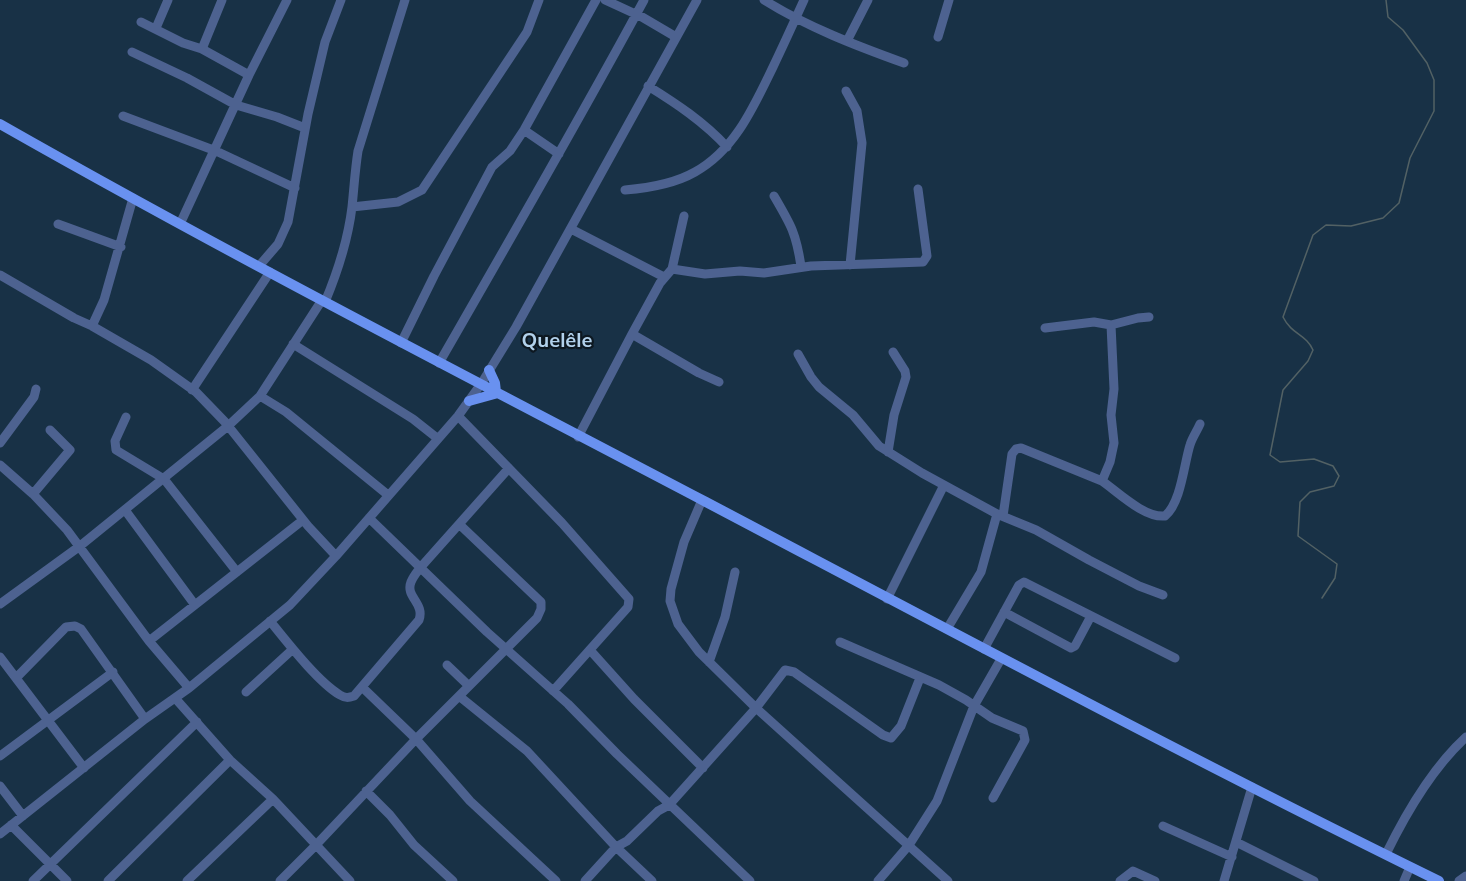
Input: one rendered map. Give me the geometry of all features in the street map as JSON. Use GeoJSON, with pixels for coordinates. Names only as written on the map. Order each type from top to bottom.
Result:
{"type":"FeatureCollection","features":[{"type":"Feature","properties":{"kind":"main road"},"geometry":{"type":"LineString","coordinates":[[0,124],[180,224],[578,437],[1001,658],[1439,881]]}},
{"type":"Feature","properties":{"kind":"main road"},"geometry":{"type":"LineString","coordinates":[[466,377],[489,371],[497,393]]}},
{"type":"Feature","properties":{"kind":"main road"},"geometry":{"type":"LineString","coordinates":[[466,377],[470,399],[497,393]]}},
{"type":"Feature","properties":{"kind":"street"},"geometry":{"type":"LineString","coordinates":[[156,28],[168,0]]}},
{"type":"Feature","properties":{"kind":"street"},"geometry":{"type":"LineString","coordinates":[[202,49],[222,0]]}},
{"type":"Feature","properties":{"kind":"street"},"geometry":{"type":"LineString","coordinates":[[180,224],[216,151],[249,75],[287,0]]}},
{"type":"Feature","properties":{"kind":"street"},"geometry":{"type":"LineString","coordinates":[[259,266],[278,244],[286,230],[324,42],[341,0]]}},
{"type":"Feature","properties":{"kind":"street"},"geometry":{"type":"LineString","coordinates":[[0,604],[80,546],[228,426],[260,396],[324,301],[339,264],[352,207],[358,151],[405,0]]}},
{"type":"Feature","properties":{"kind":"street"},"geometry":{"type":"LineString","coordinates":[[352,207],[398,202],[422,190],[527,32],[539,0]]}},
{"type":"Feature","properties":{"kind":"street"},"geometry":{"type":"LineString","coordinates":[[401,343],[492,167],[510,151],[524,130],[596,0]]}},
{"type":"Feature","properties":{"kind":"street"},"geometry":{"type":"LineString","coordinates":[[605,0],[676,37]]}},
{"type":"Feature","properties":{"kind":"street"},"geometry":{"type":"LineString","coordinates":[[440,363],[459,326],[560,154],[644,0]]}},
{"type":"Feature","properties":{"kind":"street"},"geometry":{"type":"LineString","coordinates":[[0,834],[189,688],[290,605],[336,556],[458,416],[516,327],[697,0]]}},
{"type":"Feature","properties":{"kind":"street"},"geometry":{"type":"LineString","coordinates":[[764,0],[796,18],[847,41],[904,63]]}},
{"type":"Feature","properties":{"kind":"street"},"geometry":{"type":"LineString","coordinates":[[625,190],[663,185],[682,178],[696,172],[727,147],[756,101],[804,0]]}},
{"type":"Feature","properties":{"kind":"street"},"geometry":{"type":"LineString","coordinates":[[847,41],[868,0]]}},
{"type":"Feature","properties":{"kind":"street"},"geometry":{"type":"LineString","coordinates":[[938,37],[948,0]]}},
{"type":"Feature","properties":{"kind":"street"},"geometry":{"type":"LineString","coordinates":[[141,22],[202,49],[249,75]]}},
{"type":"Feature","properties":{"kind":"street"},"geometry":{"type":"LineString","coordinates":[[132,52],[187,78],[236,105],[287,120],[305,128]]}},
{"type":"Feature","properties":{"kind":"street"},"geometry":{"type":"LineString","coordinates":[[648,86],[682,106],[727,147]]}},
{"type":"Feature","properties":{"kind":"street"},"geometry":{"type":"LineString","coordinates":[[846,91],[857,111],[862,143],[850,265]]}},
{"type":"Feature","properties":{"kind":"street"},"geometry":{"type":"LineString","coordinates":[[123,116],[216,151],[295,188]]}},
{"type":"Feature","properties":{"kind":"street"},"geometry":{"type":"LineString","coordinates":[[524,130],[560,154]]}},
{"type":"Feature","properties":{"kind":"street"},"geometry":{"type":"LineString","coordinates":[[672,269],[705,274],[740,271],[764,273],[801,266],[925,261],[927,256],[918,189]]}},
{"type":"Feature","properties":{"kind":"street"},"geometry":{"type":"LineString","coordinates":[[774,196],[793,226],[801,266]]}},
{"type":"Feature","properties":{"kind":"street"},"geometry":{"type":"LineString","coordinates":[[93,326],[121,247],[133,198]]}},
{"type":"Feature","properties":{"kind":"street"},"geometry":{"type":"LineString","coordinates":[[578,437],[632,334],[664,277],[672,269],[684,216]]}},
{"type":"Feature","properties":{"kind":"street"},"geometry":{"type":"LineString","coordinates":[[58,224],[121,247]]}},
{"type":"Feature","properties":{"kind":"street"},"geometry":{"type":"LineString","coordinates":[[571,229],[664,277]]}},
{"type":"Feature","properties":{"kind":"street"},"geometry":{"type":"LineString","coordinates":[[192,390],[270,272]]}},
{"type":"Feature","properties":{"kind":"street"},"geometry":{"type":"LineString","coordinates":[[0,275],[151,360],[192,390],[228,426],[303,520],[336,556]]}},
{"type":"Feature","properties":{"kind":"street"},"geometry":{"type":"LineString","coordinates":[[1045,328],[1094,322],[1111,325],[1149,317]]}},
{"type":"Feature","properties":{"kind":"street"},"geometry":{"type":"LineString","coordinates":[[1102,481],[1110,462],[1114,443],[1111,415],[1114,390],[1111,325]]}},
{"type":"Feature","properties":{"kind":"street"},"geometry":{"type":"LineString","coordinates":[[632,334],[699,374],[719,382]]}},
{"type":"Feature","properties":{"kind":"street"},"geometry":{"type":"LineString","coordinates":[[293,344],[395,408],[437,438]]}},
{"type":"Feature","properties":{"kind":"street"},"geometry":{"type":"LineString","coordinates":[[888,452],[894,415],[906,377],[905,371],[893,352]]}},
{"type":"Feature","properties":{"kind":"street"},"geometry":{"type":"LineString","coordinates":[[798,354],[819,387],[853,415],[873,440],[888,452],[1000,515],[1035,530],[1139,586],[1163,595]]}},
{"type":"Feature","properties":{"kind":"street"},"geometry":{"type":"LineString","coordinates":[[0,443],[34,397],[36,389]]}},
{"type":"Feature","properties":{"kind":"street"},"geometry":{"type":"LineString","coordinates":[[260,396],[286,412],[388,495]]}},
{"type":"Feature","properties":{"kind":"street"},"geometry":{"type":"LineString","coordinates":[[458,416],[562,523],[629,599],[628,607],[553,692]]}},
{"type":"Feature","properties":{"kind":"street"},"geometry":{"type":"LineString","coordinates":[[126,417],[115,441],[116,450],[164,479],[237,572]]}},
{"type":"Feature","properties":{"kind":"street"},"geometry":{"type":"LineString","coordinates":[[947,629],[981,572],[1000,515],[1012,454],[1016,449],[1021,448],[1102,481],[1128,503],[1159,516],[1165,516],[1170,511],[1185,473],[1189,447],[1200,424]]}},
{"type":"Feature","properties":{"kind":"street"},"geometry":{"type":"LineString","coordinates":[[33,494],[70,450],[50,430]]}},
{"type":"Feature","properties":{"kind":"street"},"geometry":{"type":"LineString","coordinates":[[0,465],[33,494],[80,546],[149,641],[189,688]]}},
{"type":"Feature","properties":{"kind":"street"},"geometry":{"type":"LineString","coordinates":[[270,621],[293,649],[340,696],[348,698],[354,696],[420,620],[422,613],[410,589],[411,582],[420,568],[509,468]]}},
{"type":"Feature","properties":{"kind":"street"},"geometry":{"type":"LineString","coordinates":[[887,599],[945,485]]}},
{"type":"Feature","properties":{"kind":"street"},"geometry":{"type":"LineString","coordinates":[[702,500],[684,542],[671,589],[670,601],[678,624],[691,644],[756,708],[948,881]]}},
{"type":"Feature","properties":{"kind":"street"},"geometry":{"type":"LineString","coordinates":[[125,510],[195,604]]}},
{"type":"Feature","properties":{"kind":"street"},"geometry":{"type":"LineString","coordinates":[[369,518],[750,881]]}},
{"type":"Feature","properties":{"kind":"street"},"geometry":{"type":"LineString","coordinates":[[149,641],[303,520]]}},
{"type":"Feature","properties":{"kind":"street"},"geometry":{"type":"LineString","coordinates":[[280,881],[416,739],[537,618],[541,602],[459,524]]}},
{"type":"Feature","properties":{"kind":"street"},"geometry":{"type":"LineString","coordinates":[[709,662],[725,617],[735,572]]}},
{"type":"Feature","properties":{"kind":"street"},"geometry":{"type":"LineString","coordinates":[[984,649],[1019,585],[1024,582],[1174,658]]}},
{"type":"Feature","properties":{"kind":"street"},"geometry":{"type":"LineString","coordinates":[[1004,612],[1071,648],[1075,646],[1091,616]]}},
{"type":"Feature","properties":{"kind":"street"},"geometry":{"type":"LineString","coordinates":[[16,678],[66,627],[75,626],[81,629],[146,719]]}},
{"type":"Feature","properties":{"kind":"street"},"geometry":{"type":"LineString","coordinates":[[840,642],[955,693],[992,718],[1023,731],[1025,740],[993,798]]}},
{"type":"Feature","properties":{"kind":"street"},"geometry":{"type":"LineString","coordinates":[[246,692],[293,649]]}},
{"type":"Feature","properties":{"kind":"street"},"geometry":{"type":"LineString","coordinates":[[590,650],[634,699],[703,768]]}},
{"type":"Feature","properties":{"kind":"street"},"geometry":{"type":"LineString","coordinates":[[0,657],[84,768]]}},
{"type":"Feature","properties":{"kind":"street"},"geometry":{"type":"LineString","coordinates":[[878,881],[909,845],[937,801],[974,706],[1001,658]]}},
{"type":"Feature","properties":{"kind":"street"},"geometry":{"type":"LineString","coordinates":[[447,665],[468,687]]}},
{"type":"Feature","properties":{"kind":"street"},"geometry":{"type":"LineString","coordinates":[[585,881],[616,847],[627,841],[658,811],[669,805],[756,708],[781,673],[789,670],[883,735],[891,738],[901,726],[908,704],[921,678]]}},
{"type":"Feature","properties":{"kind":"street"},"geometry":{"type":"LineString","coordinates":[[0,756],[113,672]]}},
{"type":"Feature","properties":{"kind":"street"},"geometry":{"type":"LineString","coordinates":[[362,687],[416,739],[470,801],[556,881]]}},
{"type":"Feature","properties":{"kind":"street"},"geometry":{"type":"LineString","coordinates":[[459,696],[527,751],[616,847],[652,881]]}},
{"type":"Feature","properties":{"kind":"street"},"geometry":{"type":"LineString","coordinates":[[175,698],[230,760],[273,799],[350,881]]}},
{"type":"Feature","properties":{"kind":"street"},"geometry":{"type":"LineString","coordinates":[[33,881],[197,722]]}},
{"type":"Feature","properties":{"kind":"street"},"geometry":{"type":"LineString","coordinates":[[1386,854],[1396,833],[1432,776],[1452,750],[1466,737]]}},
{"type":"Feature","properties":{"kind":"street"},"geometry":{"type":"LineString","coordinates":[[108,881],[230,760]]}},
{"type":"Feature","properties":{"kind":"street"},"geometry":{"type":"LineString","coordinates":[[0,786],[22,816]]}},
{"type":"Feature","properties":{"kind":"street"},"geometry":{"type":"LineString","coordinates":[[1224,881],[1252,787]]}},
{"type":"Feature","properties":{"kind":"street"},"geometry":{"type":"LineString","coordinates":[[366,791],[390,815],[414,845],[453,881]]}},
{"type":"Feature","properties":{"kind":"street"},"geometry":{"type":"LineString","coordinates":[[187,881],[273,799]]}},
{"type":"Feature","properties":{"kind":"street"},"geometry":{"type":"LineString","coordinates":[[11,825],[67,881]]}},
{"type":"Feature","properties":{"kind":"street"},"geometry":{"type":"LineString","coordinates":[[1163,826],[1232,857]]}},
{"type":"Feature","properties":{"kind":"street"},"geometry":{"type":"LineString","coordinates":[[1236,842],[1314,881]]}},
{"type":"Feature","properties":{"kind":"street"},"geometry":{"type":"LineString","coordinates":[[1404,881],[1410,867]]}},
{"type":"Feature","properties":{"kind":"street"},"geometry":{"type":"LineString","coordinates":[[1120,881],[1133,871],[1155,881]]}},
{"type":"Feature","properties":{"kind":"street"},"geometry":{"type":"LineString","coordinates":[[1460,881],[1466,876]]}},
{"type":"Feature","properties":{"kind":"waterway"},"geometry":{"type":"LineString","coordinates":[[1322,598],[1335,578],[1337,564],[1298,536],[1300,502],[1310,492],[1334,486],[1339,476],[1333,466],[1314,459],[1280,462],[1270,455],[1283,390],[1308,361],[1313,350],[1307,341],[1290,328],[1283,317],[1313,235],[1326,225],[1351,226],[1383,218],[1399,203],[1410,158],[1434,111],[1434,80],[1427,63],[1403,30],[1388,17],[1386,0]]}},
{"type":"Feature","properties":{"kind":"district","name":"Quelêle"},"geometry":{"type":"Point","coordinates":[557,341]}}]}
